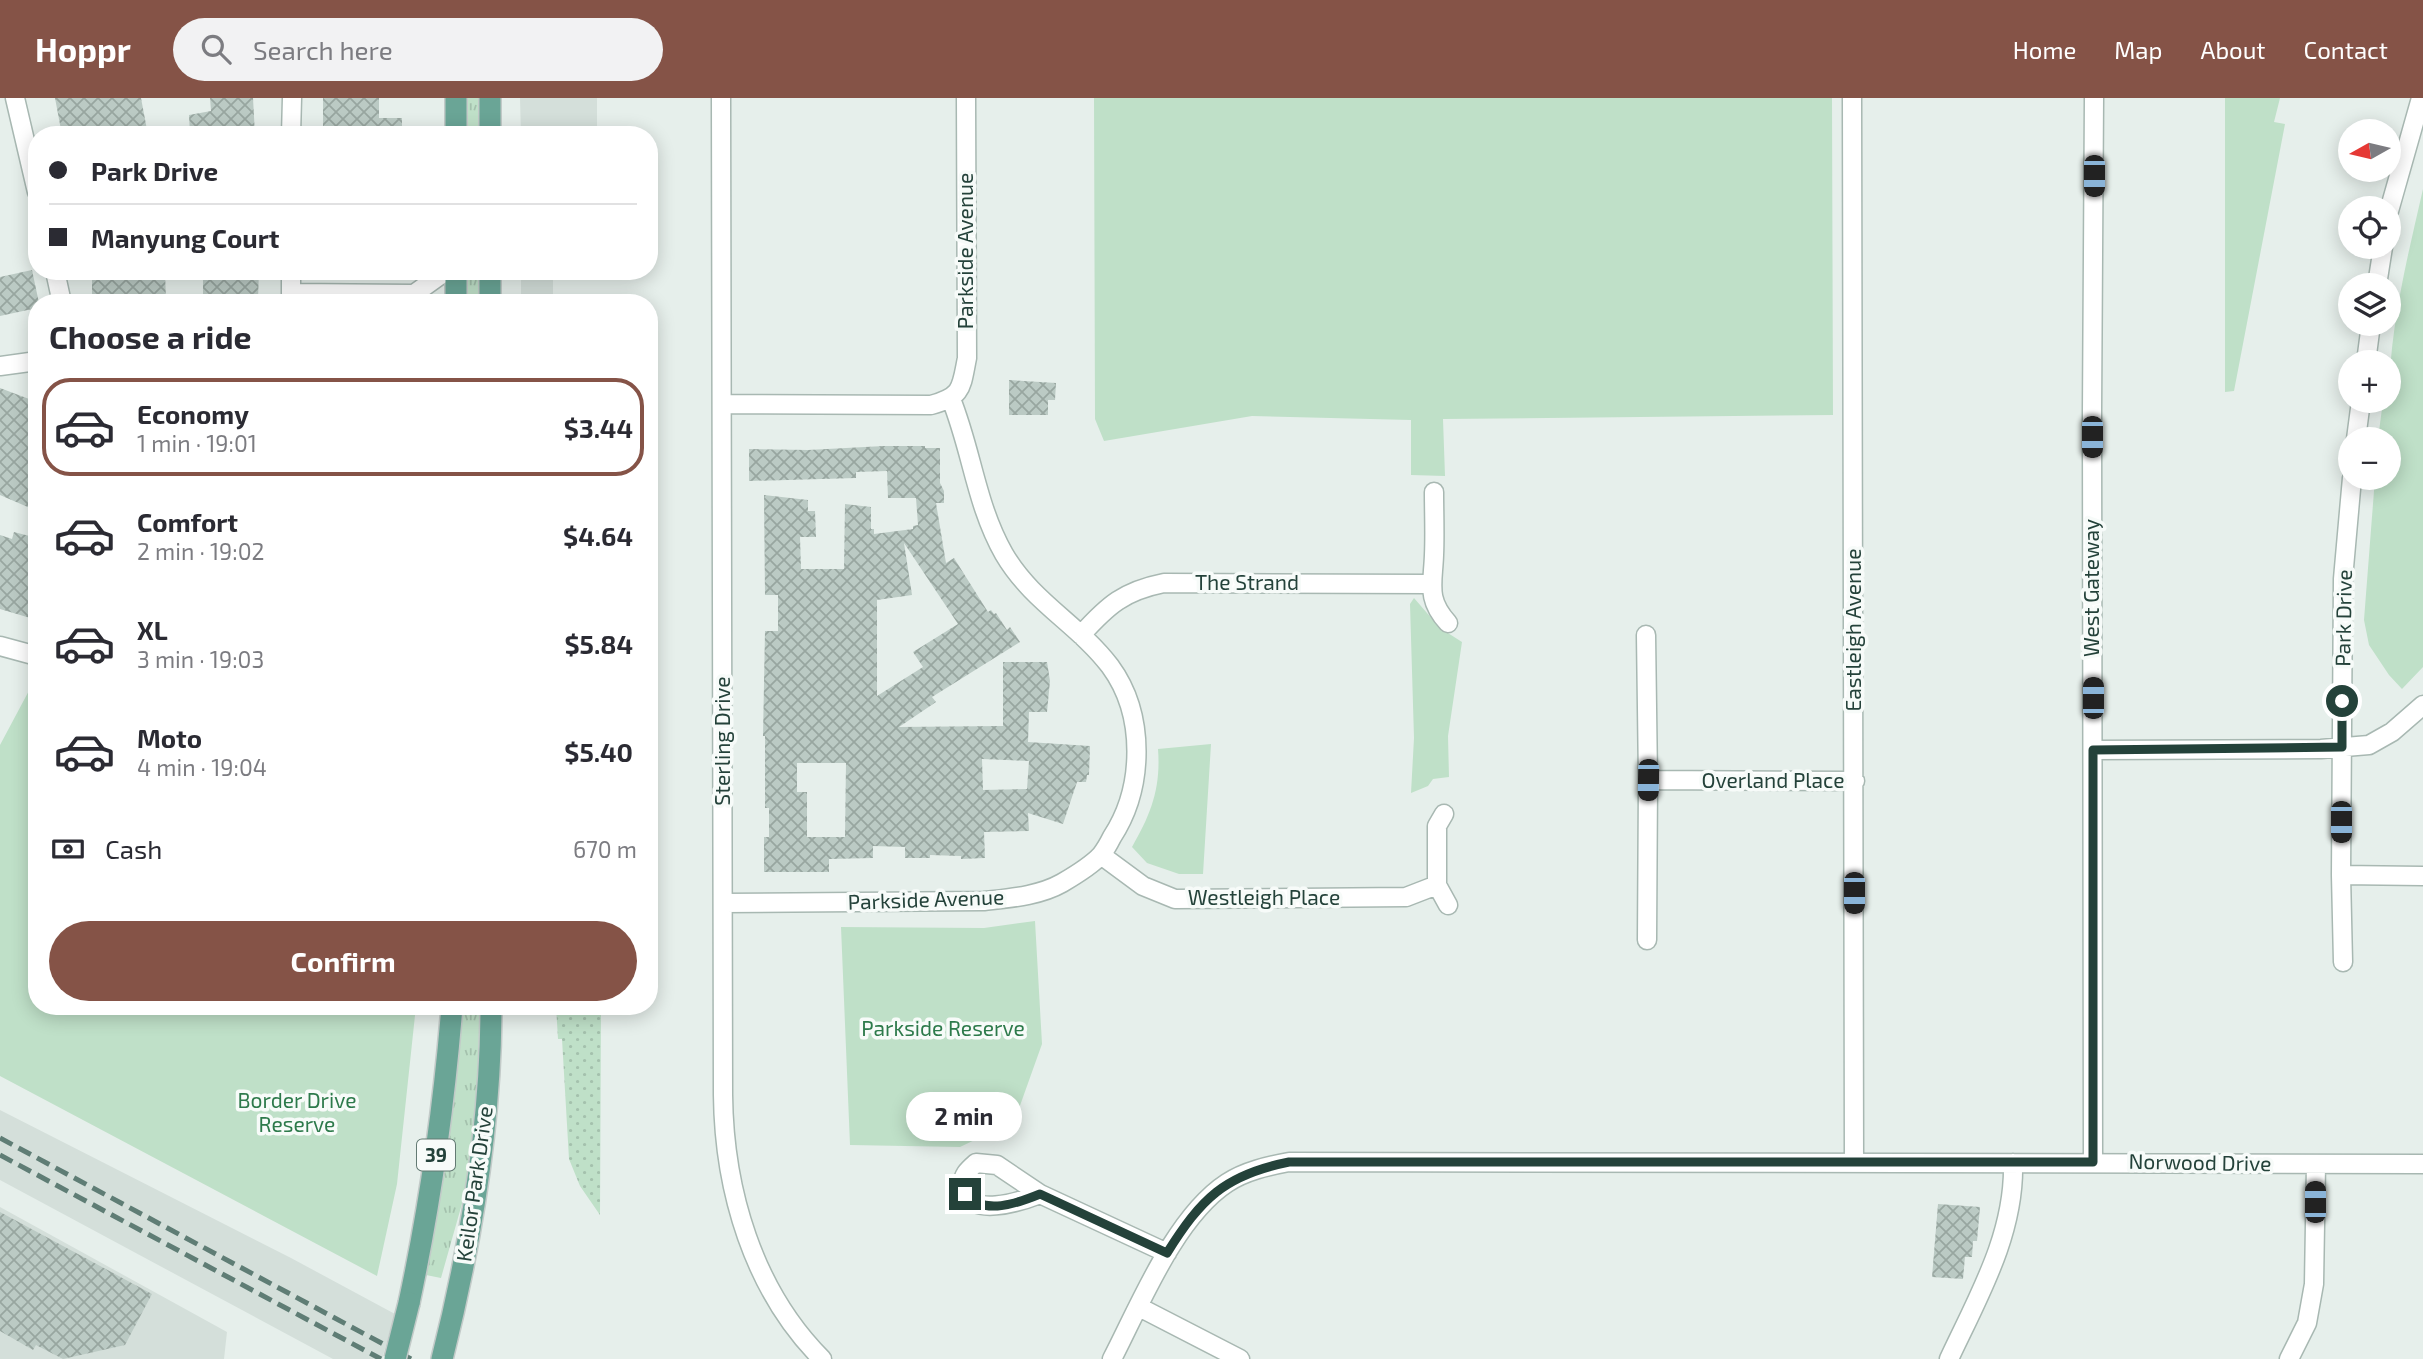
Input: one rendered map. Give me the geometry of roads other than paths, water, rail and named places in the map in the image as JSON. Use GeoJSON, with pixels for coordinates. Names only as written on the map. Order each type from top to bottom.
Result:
{"type":"FeatureCollection","features":[{"type":"Feature","properties":{"kind":"main road"},"geometry":{"type":"LineString","coordinates":[[456,98],[456,126]]}},
{"type":"Feature","properties":{"kind":"main road"},"geometry":{"type":"LineString","coordinates":[[490,98],[490,126]]}},
{"type":"Feature","properties":{"kind":"main road","name":"Keilor Park Drive"},"geometry":{"type":"LineString","coordinates":[[395,1359],[422,1244],[439,1136],[451,1015]]}},
{"type":"Feature","properties":{"kind":"main road","name":"Keilor Park Drive"},"geometry":{"type":"LineString","coordinates":[[442,1359],[477,1193],[488,1087],[491,1015]]}},
{"type":"Feature","properties":{"kind":"street"},"geometry":{"type":"LineString","coordinates":[[15,98],[28,154]]}},
{"type":"Feature","properties":{"kind":"street"},"geometry":{"type":"LineString","coordinates":[[291,126],[292,98]]}},
{"type":"Feature","properties":{"kind":"street","name":"Sterling Drive"},"geometry":{"type":"LineString","coordinates":[[721,98],[723,1120],[734,1196],[752,1251],[800,1335],[822,1359]]}},
{"type":"Feature","properties":{"kind":"street","name":"Parkside Avenue"},"geometry":{"type":"LineString","coordinates":[[723,903],[984,901],[1025,895],[1060,884],[1101,855],[1120,825],[1133,793],[1137,762],[1134,725],[1125,693],[1110,667],[1081,635],[1025,585],[1000,546],[988,524],[977,491],[964,431],[951,399],[961,389],[967,358],[966,98]]}},
{"type":"Feature","properties":{"kind":"street","name":"Eastleigh Avenue"},"geometry":{"type":"LineString","coordinates":[[1852,98],[1854,1162]]}},
{"type":"Feature","properties":{"kind":"street","name":"West Gateway"},"geometry":{"type":"LineString","coordinates":[[2093,1162],[2094,98]]}},
{"type":"Feature","properties":{"kind":"street"},"geometry":{"type":"LineString","coordinates":[[2393,196],[2421,98]]}},
{"type":"Feature","properties":{"kind":"street"},"geometry":{"type":"LineString","coordinates":[[424,294],[437,280]]}},
{"type":"Feature","properties":{"kind":"street"},"geometry":{"type":"LineString","coordinates":[[0,366],[28,362]]}},
{"type":"Feature","properties":{"kind":"street"},"geometry":{"type":"LineString","coordinates":[[722,404],[931,405],[951,399]]}},
{"type":"Feature","properties":{"kind":"street","name":"Park Drive"},"geometry":{"type":"LineString","coordinates":[[2343,962],[2343,579],[2351,490]]}},
{"type":"Feature","properties":{"kind":"street"},"geometry":{"type":"LineString","coordinates":[[1434,492],[1434,557],[1430,584],[1437,612],[1448,624]]}},
{"type":"Feature","properties":{"kind":"street","name":"The Strand"},"geometry":{"type":"LineString","coordinates":[[1081,635],[1111,604],[1138,588],[1164,583],[1430,584]]}},
{"type":"Feature","properties":{"kind":"street"},"geometry":{"type":"LineString","coordinates":[[1646,635],[1647,940]]}},
{"type":"Feature","properties":{"kind":"street"},"geometry":{"type":"LineString","coordinates":[[0,646],[28,654]]}},
{"type":"Feature","properties":{"kind":"street"},"geometry":{"type":"LineString","coordinates":[[2093,750],[2368,745],[2392,732],[2423,705]]}},
{"type":"Feature","properties":{"kind":"street","name":"Overland Place"},"geometry":{"type":"LineString","coordinates":[[1648,780],[1854,781]]}},
{"type":"Feature","properties":{"kind":"street"},"geometry":{"type":"LineString","coordinates":[[1444,814],[1437,826],[1437,885],[1448,905]]}},
{"type":"Feature","properties":{"kind":"street","name":"Westleigh Place"},"geometry":{"type":"LineString","coordinates":[[1101,855],[1143,886],[1175,899],[1406,897],[1437,885]]}},
{"type":"Feature","properties":{"kind":"street"},"geometry":{"type":"LineString","coordinates":[[2341,875],[2423,876]]}},
{"type":"Feature","properties":{"kind":"street","name":"Norwood Drive"},"geometry":{"type":"LineString","coordinates":[[1112,1359],[1167,1253],[1194,1212],[1228,1182],[1267,1167],[1289,1162],[2423,1164]]}},
{"type":"Feature","properties":{"kind":"street"},"geometry":{"type":"LineString","coordinates":[[1949,1359],[1999,1249],[2009,1211],[2013,1163]]}},
{"type":"Feature","properties":{"kind":"street"},"geometry":{"type":"LineString","coordinates":[[2289,1359],[2307,1322],[2314,1284],[2316,1164]]}},
{"type":"Feature","properties":{"kind":"street"},"geometry":{"type":"LineString","coordinates":[[1040,1194],[1167,1253]]}},
{"type":"Feature","properties":{"kind":"street"},"geometry":{"type":"LineString","coordinates":[[1139,1307],[1240,1359]]}},
{"type":"Feature","properties":{"kind":"railway"},"geometry":{"type":"LineString","coordinates":[[0,1138],[411,1359]]}},
{"type":"Feature","properties":{"kind":"railway"},"geometry":{"type":"LineString","coordinates":[[0,1155],[381,1359]]}},
{"type":"Feature","properties":{"kind":"park label","name":"Parkside Reserve"},"geometry":{"type":"Point","coordinates":[943,1029]}},
{"type":"Feature","properties":{"kind":"park label","name":"Border Drive Reserve"},"geometry":{"type":"Point","coordinates":[297,1113]}}]}
